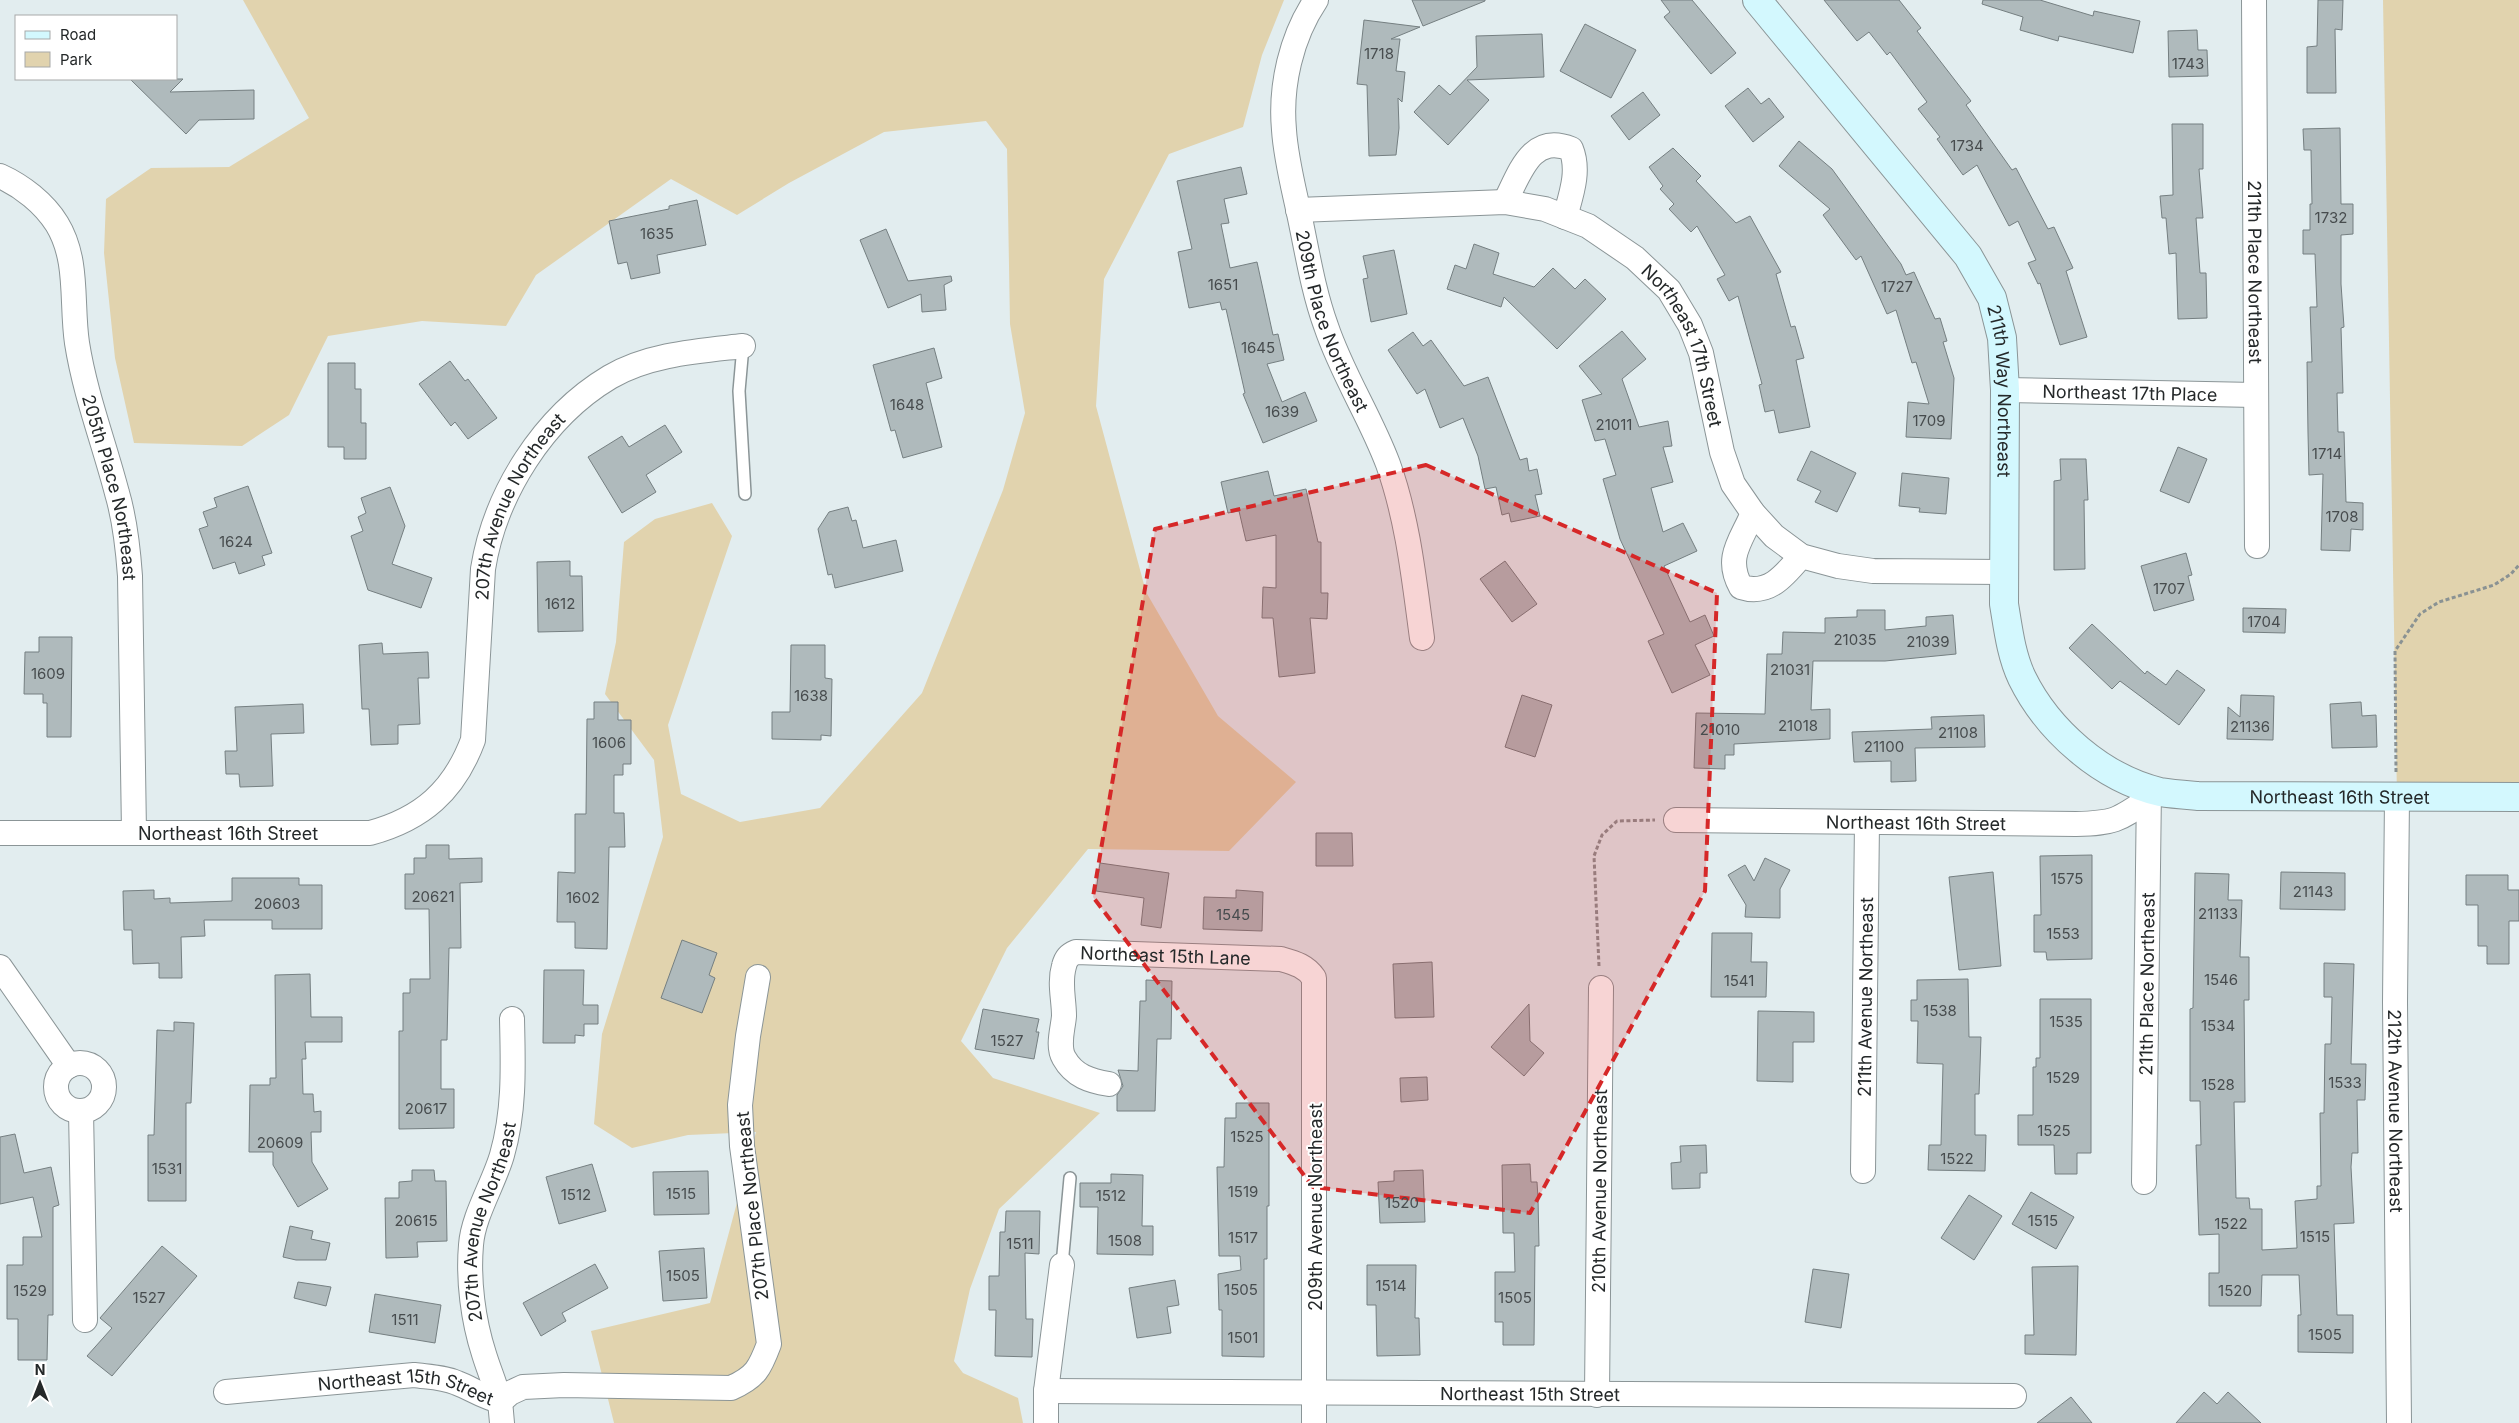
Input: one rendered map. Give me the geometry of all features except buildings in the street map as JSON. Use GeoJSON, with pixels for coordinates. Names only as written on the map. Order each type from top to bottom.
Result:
{"type":"FeatureCollection","features":[{"type":"Feature","properties":{"kind":"street","name":"209th Place Northeast"},"geometry":{"type":"LineString","coordinates":[[1316,0],[1294,45],[1287,72],[1283,107],[1284,131],[1312,278],[1326,326],[1343,367],[1371,421],[1388,465],[1405,522],[1422,638]]}},
{"type":"Feature","properties":{"kind":"street","name":"211th Way Northeast"},"geometry":{"type":"LineString","coordinates":[[1756,0],[1968,256],[1992,298],[1999,319],[2005,390],[2003,572],[2004,604],[2009,638],[2022,677],[2045,715],[2072,743],[2096,762],[2124,779],[2153,793]]}},
{"type":"Feature","properties":{"kind":"street","name":"211th Place Northeast"},"geometry":{"type":"LineString","coordinates":[[2254,0],[2257,546]]}},
{"type":"Feature","properties":{"kind":"street"},"geometry":{"type":"LineString","coordinates":[[1505,202],[1534,151],[1546,145],[1560,144],[1571,149],[1576,160],[1573,186],[1566,217]]}},
{"type":"Feature","properties":{"kind":"street","name":"205th Place Northeast"},"geometry":{"type":"LineString","coordinates":[[0,176],[14,183],[42,205],[57,224],[65,244],[72,268],[77,342],[85,381],[127,536],[130,576],[134,832]]}},
{"type":"Feature","properties":{"kind":"street","name":"Northeast 17th Street"},"geometry":{"type":"LineString","coordinates":[[1298,210],[1505,202],[1545,209],[1588,226],[1635,258],[1668,290],[1690,325],[1702,353],[1722,452],[1733,484],[1753,513],[1774,536],[1802,556],[1838,566],[1873,571],[2003,572]]}},
{"type":"Feature","properties":{"kind":"street","name":"207th Avenue Northeast"},"geometry":{"type":"LineString","coordinates":[[444,793],[464,764],[473,740],[484,569],[488,542],[499,508],[516,476],[545,436],[578,400],[610,377],[651,361],[694,352],[743,346]]}},
{"type":"Feature","properties":{"kind":"street","name":"Northeast 17th Place"},"geometry":{"type":"LineString","coordinates":[[2005,390],[2255,395]]}},
{"type":"Feature","properties":{"kind":"street"},"geometry":{"type":"LineString","coordinates":[[1753,513],[1736,547],[1733,560],[1735,575],[1742,587],[1752,590],[1764,589],[1788,571],[1802,556]]}},
{"type":"Feature","properties":{"kind":"street","name":"Northeast 16th Street"},"geometry":{"type":"LineString","coordinates":[[0,833],[370,833],[395,826],[421,811],[444,793]]}},
{"type":"Feature","properties":{"kind":"street","name":"211th Place Northeast"},"geometry":{"type":"LineString","coordinates":[[2144,1182],[2153,793]]}},
{"type":"Feature","properties":{"kind":"street","name":"Northeast 16th Street"},"geometry":{"type":"LineString","coordinates":[[1676,820],[2108,823],[2121,819],[2153,793],[2198,796],[2519,797]]}},
{"type":"Feature","properties":{"kind":"street","name":"212th Avenue Northeast"},"geometry":{"type":"LineString","coordinates":[[2397,797],[2395,1002],[2399,1423]]}},
{"type":"Feature","properties":{"kind":"street","name":"211th Avenue Northeast"},"geometry":{"type":"LineString","coordinates":[[1863,1171],[1867,822]]}},
{"type":"Feature","properties":{"kind":"street","name":"Northeast 15th Lane"},"geometry":{"type":"LineString","coordinates":[[1109,1084],[1088,1080],[1075,1072],[1063,1056],[1061,1039],[1064,1014],[1061,990],[1067,956],[1076,952],[1282,959],[1308,970],[1314,978],[1315,991]]}},
{"type":"Feature","properties":{"kind":"street"},"geometry":{"type":"LineString","coordinates":[[0,967],[69,1066]]}},
{"type":"Feature","properties":{"kind":"street","name":"207th Place Northeast"},"geometry":{"type":"LineString","coordinates":[[731,1388],[747,1381],[761,1367],[769,1344],[742,1146],[740,1105],[748,1036],[758,977]]}},
{"type":"Feature","properties":{"kind":"street","name":"210th Avenue Northeast"},"geometry":{"type":"LineString","coordinates":[[1597,1395],[1601,988]]}},
{"type":"Feature","properties":{"kind":"street","name":"209th Avenue Northeast"},"geometry":{"type":"LineString","coordinates":[[1314,1423],[1315,991]]}},
{"type":"Feature","properties":{"kind":"street","name":"207th Avenue Northeast"},"geometry":{"type":"LineString","coordinates":[[501,1412],[474,1315],[471,1244],[496,1175],[508,1127],[513,1096],[512,1019]]}},
{"type":"Feature","properties":{"kind":"street"},"geometry":{"type":"LineString","coordinates":[[84,1063],[92,1066],[103,1077],[105,1085],[101,1100],[96,1106],[81,1111],[66,1107],[57,1094],[58,1078],[69,1066],[84,1063]]}},
{"type":"Feature","properties":{"kind":"street"},"geometry":{"type":"LineString","coordinates":[[81,1111],[85,1320]]}},
{"type":"Feature","properties":{"kind":"street"},"geometry":{"type":"LineString","coordinates":[[1046,1423],[1046,1391],[1062,1265]]}},
{"type":"Feature","properties":{"kind":"street","name":"Northeast 15th Street"},"geometry":{"type":"LineString","coordinates":[[226,1392],[414,1375],[445,1379],[458,1383],[487,1398],[501,1412],[510,1393],[523,1387],[532,1386],[731,1388]]}},
{"type":"Feature","properties":{"kind":"street","name":"Northeast 15th Street"},"geometry":{"type":"LineString","coordinates":[[1046,1391],[2014,1396]]}},
{"type":"Feature","properties":{"kind":"lane"},"geometry":{"type":"LineString","coordinates":[[743,346],[739,392],[745,494]]}},
{"type":"Feature","properties":{"kind":"lane"},"geometry":{"type":"LineString","coordinates":[[1062,1265],[1070,1178]]}},
{"type":"Feature","properties":{"kind":"path"},"geometry":{"type":"LineString","coordinates":[[2397,797],[2395,651],[2420,614],[2439,602],[2494,586],[2511,574],[2519,565]]}},
{"type":"Feature","properties":{"kind":"path"},"geometry":{"type":"LineString","coordinates":[[1601,988],[1594,901],[1594,856],[1602,835],[1617,821],[1676,820]]}},
{"type":"Feature","properties":{"kind":"highlighted area"},"geometry":{"type":"Polygon","coordinates":[[[1426,465],[1717,593],[1705,891],[1530,1213],[1313,1187],[1093,897],[1155,529],[1426,465]]]}},
{"type":"Feature","properties":{"kind":"green space"},"geometry":{"type":"Polygon","coordinates":[[[243,0],[1284,0],[1262,55],[1243,127],[1169,154],[1104,279],[1096,406],[1146,592],[1218,716],[1296,782],[1229,851],[1088,849],[1007,948],[961,1041],[993,1078],[1100,1113],[999,1209],[970,1289],[954,1361],[963,1373],[1018,1398],[1023,1423],[614,1423],[591,1331],[710,1303],[756,1132],[688,1135],[632,1148],[594,1124],[602,1034],[663,837],[654,760],[605,694],[616,642],[624,542],[655,519],[712,503],[732,536],[668,725],[681,794],[740,822],[820,808],[922,693],[1003,490],[1025,413],[1010,324],[1007,149],[986,121],[884,132],[789,183],[737,215],[671,179],[536,275],[506,326],[422,321],[328,336],[289,415],[242,446],[134,443],[115,358],[104,253],[106,199],[151,168],[229,167],[309,118],[243,0]]]}},
{"type":"Feature","properties":{"kind":"green space"},"geometry":{"type":"Polygon","coordinates":[[[2383,0],[2519,0],[2519,797],[2397,797],[2383,0]]]}}]}
